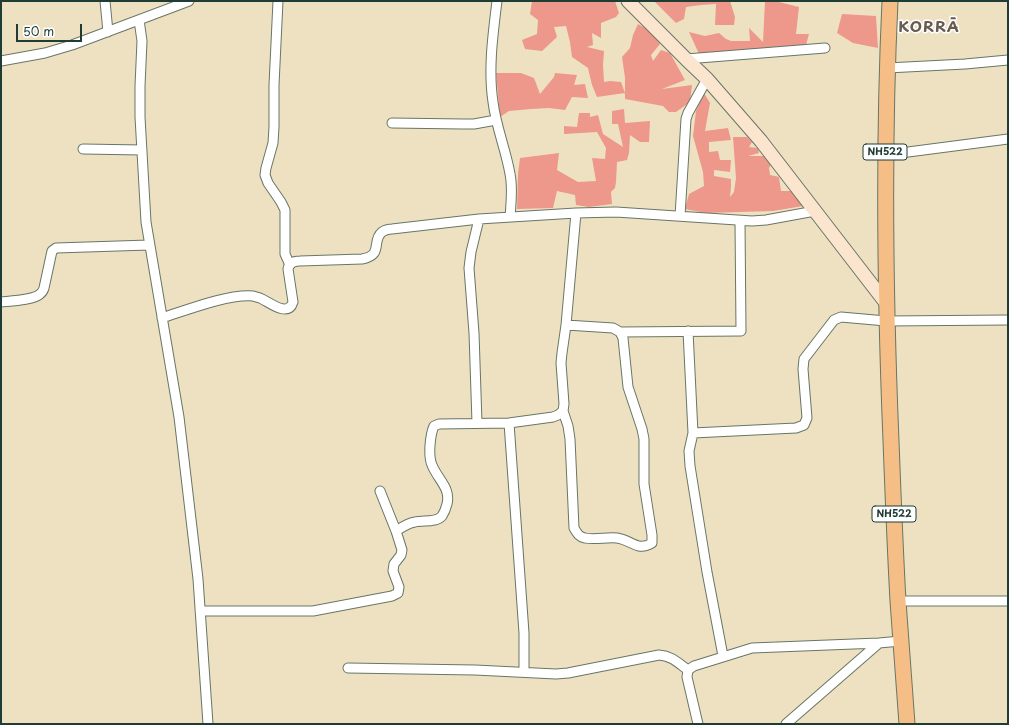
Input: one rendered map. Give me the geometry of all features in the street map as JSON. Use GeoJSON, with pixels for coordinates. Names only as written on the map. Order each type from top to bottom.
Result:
{"type":"FeatureCollection","features":[{"type":"Feature","properties":{"kind":"highway","name":"NH522"},"geometry":{"type":"LineString","coordinates":[[890,1],[885,155],[886,321],[898,601],[907,724]]}},
{"type":"Feature","properties":{"kind":"main road"},"geometry":{"type":"LineString","coordinates":[[628,1],[707,79],[761,141],[886,303]]}},
{"type":"Feature","properties":{"kind":"street"},"geometry":{"type":"LineString","coordinates":[[105,1],[108,32]]}},
{"type":"Feature","properties":{"kind":"street"},"geometry":{"type":"LineString","coordinates":[[1,61],[45,53],[78,43],[190,1]]}},
{"type":"Feature","properties":{"kind":"street"},"geometry":{"type":"LineString","coordinates":[[278,1],[273,143],[265,175],[266,181],[285,210],[285,254],[290,265]]}},
{"type":"Feature","properties":{"kind":"street"},"geometry":{"type":"LineString","coordinates":[[497,1],[492,42],[491,88],[496,120],[508,162],[510,175],[512,196],[510,217]]}},
{"type":"Feature","properties":{"kind":"street"},"geometry":{"type":"LineString","coordinates":[[139,20],[142,41],[140,101],[146,222],[179,417],[198,579],[208,724]]}},
{"type":"Feature","properties":{"kind":"street"},"geometry":{"type":"LineString","coordinates":[[686,59],[825,48]]}},
{"type":"Feature","properties":{"kind":"street"},"geometry":{"type":"LineString","coordinates":[[887,68],[1008,60]]}},
{"type":"Feature","properties":{"kind":"street"},"geometry":{"type":"LineString","coordinates":[[680,216],[686,119],[707,79]]}},
{"type":"Feature","properties":{"kind":"street"},"geometry":{"type":"LineString","coordinates":[[392,124],[474,124],[496,120]]}},
{"type":"Feature","properties":{"kind":"street"},"geometry":{"type":"LineString","coordinates":[[885,155],[1008,139]]}},
{"type":"Feature","properties":{"kind":"street"},"geometry":{"type":"LineString","coordinates":[[83,149],[142,150]]}},
{"type":"Feature","properties":{"kind":"street"},"geometry":{"type":"LineString","coordinates":[[162,318],[220,300],[244,296],[261,298],[277,308],[288,308],[293,302],[288,274],[288,269],[293,262],[366,258],[374,254],[379,236],[386,230],[479,219],[576,213],[616,212],[740,221],[766,220],[815,211]]}},
{"type":"Feature","properties":{"kind":"street"},"geometry":{"type":"LineString","coordinates":[[576,213],[561,363],[564,404],[563,411],[568,426],[570,439],[574,528],[578,535],[584,538],[624,539],[637,546],[645,547],[652,543],[652,535],[644,484],[644,439],[628,387],[623,338],[620,332]]}},
{"type":"Feature","properties":{"kind":"street"},"geometry":{"type":"LineString","coordinates":[[477,423],[474,333],[468,268],[479,219]]}},
{"type":"Feature","properties":{"kind":"street"},"geometry":{"type":"LineString","coordinates":[[566,325],[613,328],[620,332],[741,331],[740,221]]}},
{"type":"Feature","properties":{"kind":"street"},"geometry":{"type":"LineString","coordinates":[[1,302],[22,300],[37,296],[41,293],[44,288],[52,251],[56,248],[149,245]]}},
{"type":"Feature","properties":{"kind":"street"},"geometry":{"type":"LineString","coordinates":[[693,433],[796,428],[804,425],[807,418],[803,369],[804,359],[834,320],[841,317],[886,321],[1008,320]]}},
{"type":"Feature","properties":{"kind":"street"},"geometry":{"type":"LineString","coordinates":[[688,331],[693,433],[689,451],[690,466],[707,572],[723,656]]}},
{"type":"Feature","properties":{"kind":"street"},"geometry":{"type":"LineString","coordinates":[[396,531],[417,521],[435,520],[442,516],[446,508],[448,498],[446,490],[432,465],[430,457],[431,432],[434,426],[440,424],[509,423],[553,417],[563,411]]}},
{"type":"Feature","properties":{"kind":"street"},"geometry":{"type":"LineString","coordinates":[[509,423],[524,633],[524,672]]}},
{"type":"Feature","properties":{"kind":"street"},"geometry":{"type":"LineString","coordinates":[[200,611],[313,611],[392,596],[398,593],[399,587],[393,571],[394,564],[402,550],[380,491]]}},
{"type":"Feature","properties":{"kind":"street"},"geometry":{"type":"LineString","coordinates":[[898,601],[1008,601]]}},
{"type":"Feature","properties":{"kind":"street"},"geometry":{"type":"LineString","coordinates":[[698,724],[687,677],[688,670],[694,666],[752,648],[879,643],[901,640]]}},
{"type":"Feature","properties":{"kind":"street"},"geometry":{"type":"LineString","coordinates":[[786,724],[879,643]]}},
{"type":"Feature","properties":{"kind":"street"},"geometry":{"type":"LineString","coordinates":[[348,668],[568,673],[660,655],[674,659],[688,670]]}},
{"type":"Feature","properties":{"kind":"building"},"geometry":{"type":"Polygon","coordinates":[[[532,1],[615,1],[619,13],[616,17],[601,23],[601,38],[592,33],[593,45],[587,47],[604,51],[604,82],[621,82],[625,93],[597,97],[592,85],[588,68],[572,57],[566,26],[554,27],[557,37],[542,51],[525,49],[522,40],[537,34],[538,20],[530,14],[532,1]]]}},
{"type":"Feature","properties":{"kind":"building"},"geometry":{"type":"Polygon","coordinates":[[[654,1],[730,1],[735,17],[734,25],[715,25],[716,4],[686,7],[684,19],[676,23],[654,1]]]}},
{"type":"Feature","properties":{"kind":"building"},"geometry":{"type":"Polygon","coordinates":[[[765,1],[775,1],[799,7],[796,34],[809,34],[806,45],[699,54],[689,32],[705,36],[719,33],[731,41],[750,41],[749,28],[763,42],[765,1]]]}},
{"type":"Feature","properties":{"kind":"building"},"geometry":{"type":"Polygon","coordinates":[[[842,14],[876,16],[878,48],[853,43],[837,33],[842,14]]]}},
{"type":"Feature","properties":{"kind":"building"},"geometry":{"type":"Polygon","coordinates":[[[638,24],[652,32],[660,44],[651,55],[653,61],[661,50],[670,53],[685,80],[662,89],[692,85],[690,102],[676,112],[669,112],[663,106],[625,99],[625,78],[622,57],[630,48],[633,35],[638,24]]]}},
{"type":"Feature","properties":{"kind":"building"},"geometry":{"type":"Polygon","coordinates":[[[496,73],[521,73],[534,78],[540,94],[554,77],[555,73],[577,75],[574,85],[585,84],[588,98],[572,97],[565,110],[549,108],[509,111],[500,117],[496,73]]]}},
{"type":"Feature","properties":{"kind":"building"},"geometry":{"type":"Polygon","coordinates":[[[704,93],[710,103],[705,131],[728,128],[731,140],[709,142],[709,152],[718,151],[720,160],[731,160],[730,172],[714,170],[714,176],[731,179],[730,197],[734,192],[736,178],[733,137],[747,137],[752,142],[749,147],[758,148],[759,153],[748,156],[769,156],[772,163],[769,168],[770,175],[779,177],[781,191],[793,191],[803,206],[773,211],[706,213],[685,209],[689,194],[704,186],[703,172],[693,136],[696,111],[704,93]]]}},
{"type":"Feature","properties":{"kind":"building"},"geometry":{"type":"Polygon","coordinates":[[[624,109],[625,123],[650,121],[649,142],[640,142],[630,135],[627,160],[617,162],[615,188],[611,192],[612,204],[589,207],[576,205],[575,195],[557,191],[553,208],[517,209],[520,158],[559,153],[557,170],[578,182],[596,181],[592,158],[605,159],[606,148],[597,132],[564,134],[564,126],[577,127],[579,113],[590,113],[590,117],[598,115],[603,134],[623,147],[618,124],[612,124],[612,111],[624,109]]]}},
{"type":"Feature","properties":{"kind":"district","name":"KORRĀ"},"geometry":{"type":"Point","coordinates":[929,28]}}]}
